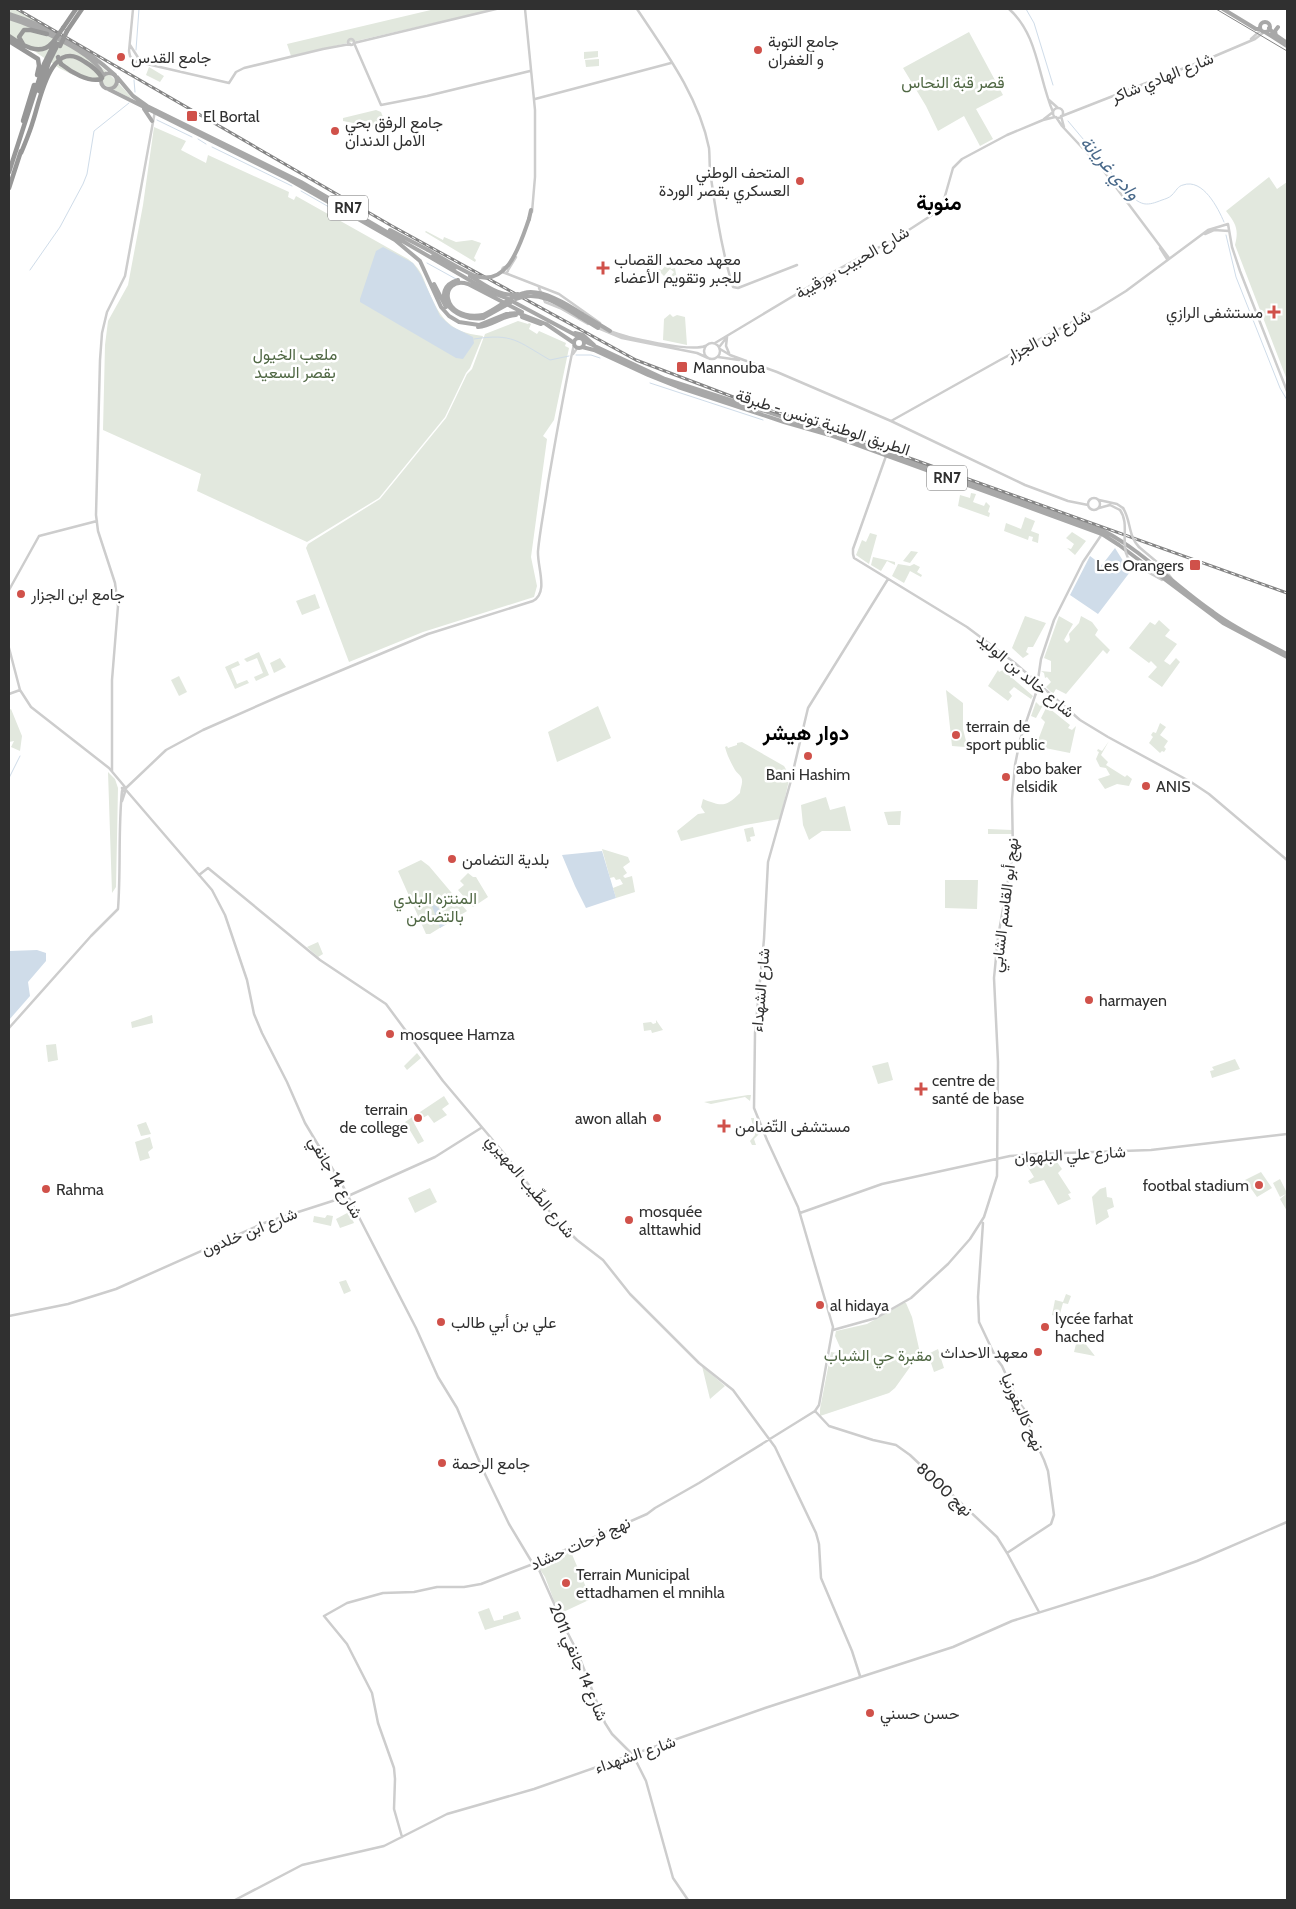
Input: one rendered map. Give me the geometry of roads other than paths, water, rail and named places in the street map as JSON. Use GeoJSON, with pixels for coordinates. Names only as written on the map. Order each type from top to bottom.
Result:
{"type":"FeatureCollection","features":[{"type":"Feature","properties":{"kind":"highway"},"geometry":{"type":"LineString","coordinates":[[18,153],[48,62],[56,43],[76,9]]}},
{"type":"Feature","properties":{"kind":"highway"},"geometry":{"type":"LineString","coordinates":[[65,29],[82,9]]}},
{"type":"Feature","properties":{"kind":"highway"},"geometry":{"type":"LineString","coordinates":[[24,45],[19,37],[24,30],[47,34]]}},
{"type":"Feature","properties":{"kind":"highway"},"geometry":{"type":"LineString","coordinates":[[9,36],[24,45],[39,50],[56,43]]}},
{"type":"Feature","properties":{"kind":"highway"},"geometry":{"type":"LineString","coordinates":[[9,41],[35,57],[39,66],[9,188]]}},
{"type":"Feature","properties":{"kind":"highway"},"geometry":{"type":"LineString","coordinates":[[9,172],[31,129],[47,77],[56,63],[66,56],[75,56],[92,66],[102,78],[91,80],[61,64],[58,58],[56,43]]}},
{"type":"Feature","properties":{"kind":"main road"},"geometry":{"type":"LineString","coordinates":[[1223,9],[1250,26],[1260,30],[1269,28]]}},
{"type":"Feature","properties":{"kind":"main road","name":"الطريق الوطنية تونس - طبرقة"},"geometry":{"type":"LineString","coordinates":[[9,16],[47,34],[87,57],[98,67],[102,78]]}},
{"type":"Feature","properties":{"kind":"main road","name":"الطريق الوطنية تونس - طبرقة"},"geometry":{"type":"LineString","coordinates":[[9,16],[55,33],[88,53],[116,76],[133,96],[155,112],[311,192],[395,240],[420,261],[442,307],[454,319],[469,325],[484,324],[510,313],[518,313],[546,324],[577,345],[594,350],[648,375],[714,399],[886,454],[1103,533],[1223,623],[1287,655]]}},
{"type":"Feature","properties":{"kind":"main road"},"geometry":{"type":"LineString","coordinates":[[1260,30],[1267,22],[1269,28],[1276,36],[1287,44]]}},
{"type":"Feature","properties":{"kind":"main road"},"geometry":{"type":"LineString","coordinates":[[1250,26],[1256,27],[1287,44]]}},
{"type":"Feature","properties":{"kind":"main road"},"geometry":{"type":"LineString","coordinates":[[1276,36],[1275,31],[1278,27]]}},
{"type":"Feature","properties":{"kind":"main road"},"geometry":{"type":"LineString","coordinates":[[102,78],[109,73],[116,76],[116,86],[108,89]]}},
{"type":"Feature","properties":{"kind":"main road","name":"RN7"},"geometry":{"type":"LineString","coordinates":[[102,78],[103,86],[108,89]]}},
{"type":"Feature","properties":{"kind":"main road","name":"الطريق الوطنية تونس - طبرقة"},"geometry":{"type":"LineString","coordinates":[[108,89],[301,182],[490,292],[506,298],[600,349],[665,379],[816,427],[886,454]]}},
{"type":"Feature","properties":{"kind":"main road"},"geometry":{"type":"LineString","coordinates":[[141,106],[152,121]]}},
{"type":"Feature","properties":{"kind":"main road"},"geometry":{"type":"LineString","coordinates":[[362,216],[472,274],[491,277],[501,272],[510,264],[532,208]]}},
{"type":"Feature","properties":{"kind":"main road"},"geometry":{"type":"LineString","coordinates":[[420,252],[428,254],[502,293],[512,295],[525,292],[554,298],[598,328]]}},
{"type":"Feature","properties":{"kind":"main road"},"geometry":{"type":"LineString","coordinates":[[420,261],[430,276],[443,303],[454,313],[468,318],[483,316],[515,300],[529,296],[539,297],[558,303],[610,331]]}},
{"type":"Feature","properties":{"kind":"main road"},"geometry":{"type":"LineString","coordinates":[[454,313],[447,305],[445,298],[446,290],[454,282],[468,281],[490,292]]}},
{"type":"Feature","properties":{"kind":"main road"},"geometry":{"type":"LineString","coordinates":[[525,292],[483,316],[463,314],[448,302],[448,294],[453,285],[460,282],[468,284],[532,318]]}},
{"type":"Feature","properties":{"kind":"main road"},"geometry":{"type":"LineString","coordinates":[[469,325],[478,328],[484,327],[514,315],[540,324],[546,324]]}},
{"type":"Feature","properties":{"kind":"main road","name":"RN7"},"geometry":{"type":"LineString","coordinates":[[562,328],[583,336],[600,349]]}},
{"type":"Feature","properties":{"kind":"main road"},"geometry":{"type":"LineString","coordinates":[[577,345],[576,338],[582,339]]}},
{"type":"Feature","properties":{"kind":"main road"},"geometry":{"type":"LineString","coordinates":[[577,345],[582,339]]}},
{"type":"Feature","properties":{"kind":"main road"},"geometry":{"type":"LineString","coordinates":[[714,399],[722,406]]}},
{"type":"Feature","properties":{"kind":"street"},"geometry":{"type":"LineString","coordinates":[[133,9],[130,45],[131,58],[136,62],[229,83],[240,69],[496,9]]}},
{"type":"Feature","properties":{"kind":"street"},"geometry":{"type":"LineString","coordinates":[[525,9],[534,99],[535,177],[532,208],[507,270],[512,276],[559,294],[610,331],[682,347],[696,348],[705,346],[710,342],[715,343],[730,355],[776,372],[891,421],[1025,485],[1068,501],[1088,504]]}},
{"type":"Feature","properties":{"kind":"street"},"geometry":{"type":"LineString","coordinates":[[637,9],[691,97],[707,143],[712,184],[733,287],[738,288],[797,265]]}},
{"type":"Feature","properties":{"kind":"street"},"geometry":{"type":"LineString","coordinates":[[1009,9],[1025,27],[1048,99],[1056,117],[1103,170],[1168,259]]}},
{"type":"Feature","properties":{"kind":"street","name":"شارع الهادي شاكر"},"geometry":{"type":"LineString","coordinates":[[1249,42],[1260,30]]}},
{"type":"Feature","properties":{"kind":"street","name":"شارع الهادي شاكر"},"geometry":{"type":"LineString","coordinates":[[1056,117],[1076,111],[1249,42],[1259,37],[1260,30]]}},
{"type":"Feature","properties":{"kind":"street"},"geometry":{"type":"LineString","coordinates":[[352,43],[381,105],[530,71]]}},
{"type":"Feature","properties":{"kind":"street"},"geometry":{"type":"LineString","coordinates":[[130,45],[144,64]]}},
{"type":"Feature","properties":{"kind":"street"},"geometry":{"type":"LineString","coordinates":[[534,99],[671,63]]}},
{"type":"Feature","properties":{"kind":"street"},"geometry":{"type":"LineString","coordinates":[[1048,99],[1061,109],[1065,129]]}},
{"type":"Feature","properties":{"kind":"street","name":"شارع الحبيب بورقيبة"},"geometry":{"type":"LineString","coordinates":[[1043,120],[1058,108]]}},
{"type":"Feature","properties":{"kind":"street"},"geometry":{"type":"LineString","coordinates":[[112,771],[112,680],[118,606],[115,583],[97,521],[100,360],[102,333],[107,312],[125,276],[155,112]]}},
{"type":"Feature","properties":{"kind":"street","name":"شارع الحبيب بورقيبة"},"geometry":{"type":"LineString","coordinates":[[715,343],[835,271],[898,237],[935,213],[943,203],[949,176],[959,162],[994,142],[1043,120],[1056,117]]}},
{"type":"Feature","properties":{"kind":"street","name":"شارع ابن الجزار"},"geometry":{"type":"LineString","coordinates":[[891,421],[1000,360],[1097,309],[1126,291],[1174,254],[1208,230],[1228,224],[1229,231],[1214,230],[1197,238]]}},
{"type":"Feature","properties":{"kind":"street"},"geometry":{"type":"LineString","coordinates":[[1229,231],[1240,271],[1287,391]]}},
{"type":"Feature","properties":{"kind":"street"},"geometry":{"type":"LineString","coordinates":[[1164,253],[1174,254]]}},
{"type":"Feature","properties":{"kind":"street"},"geometry":{"type":"LineString","coordinates":[[1161,264],[1164,253]]}},
{"type":"Feature","properties":{"kind":"street"},"geometry":{"type":"LineString","coordinates":[[538,286],[545,302],[618,337],[697,353],[713,359],[718,357],[743,360]]}},
{"type":"Feature","properties":{"kind":"street"},"geometry":{"type":"LineString","coordinates":[[542,292],[546,289]]}},
{"type":"Feature","properties":{"kind":"street"},"geometry":{"type":"LineString","coordinates":[[718,357],[720,348],[729,334]]}},
{"type":"Feature","properties":{"kind":"street"},"geometry":{"type":"LineString","coordinates":[[727,337],[727,349],[730,355]]}},
{"type":"Feature","properties":{"kind":"street"},"geometry":{"type":"LineString","coordinates":[[9,1028],[91,936],[118,909],[120,810],[124,790],[166,750],[203,730],[428,634],[533,601],[537,598],[541,590],[538,559],[540,534],[555,441],[572,355],[577,345]]}},
{"type":"Feature","properties":{"kind":"street"},"geometry":{"type":"LineString","coordinates":[[705,346],[704,353],[708,358]]}},
{"type":"Feature","properties":{"kind":"street","name":"شارع خالد بن الوليد"},"geometry":{"type":"LineString","coordinates":[[886,454],[852,554],[855,559],[967,627],[1014,663],[1089,726],[1184,778],[1209,794],[1287,860]]}},
{"type":"Feature","properties":{"kind":"street"},"geometry":{"type":"LineString","coordinates":[[1088,504],[1091,498],[1117,504],[1127,515],[1132,538],[1139,547],[1164,568],[1172,583]]}},
{"type":"Feature","properties":{"kind":"street"},"geometry":{"type":"LineString","coordinates":[[1098,500],[1100,504],[1098,509]]}},
{"type":"Feature","properties":{"kind":"street"},"geometry":{"type":"LineString","coordinates":[[1088,504],[1091,510],[1108,505],[1121,509]]}},
{"type":"Feature","properties":{"kind":"street"},"geometry":{"type":"LineString","coordinates":[[1121,509],[1124,519],[1124,547],[1128,558],[1142,569],[1172,583]]}},
{"type":"Feature","properties":{"kind":"street"},"geometry":{"type":"LineString","coordinates":[[9,590],[39,536],[97,521]]}},
{"type":"Feature","properties":{"kind":"street","name":"نهج أبو القاسم الشابي"},"geometry":{"type":"LineString","coordinates":[[833,1330],[876,1318],[911,1298],[948,1264],[982,1222],[997,1176],[999,1128],[994,994],[995,965],[1001,918],[1013,853],[1014,772],[1018,747],[1035,697],[1041,659],[1054,620],[1083,562],[1103,533]]}},
{"type":"Feature","properties":{"kind":"street","name":"شارع الشهداء"},"geometry":{"type":"LineString","coordinates":[[814,1411],[818,1407],[820,1400],[833,1330],[800,1213],[754,1108],[755,1033],[764,938],[768,862],[790,784],[808,708],[888,579]]}},
{"type":"Feature","properties":{"kind":"street"},"geometry":{"type":"LineString","coordinates":[[9,648],[20,690],[31,707],[112,771],[124,790]]}},
{"type":"Feature","properties":{"kind":"street"},"geometry":{"type":"LineString","coordinates":[[9,694],[20,690]]}},
{"type":"Feature","properties":{"kind":"street","name":"شارع 14 جانفي"},"geometry":{"type":"LineString","coordinates":[[124,790],[134,799],[212,890],[225,915],[242,966],[254,1014],[288,1082],[305,1123],[348,1196],[416,1328],[438,1377],[460,1415],[482,1470],[504,1514],[534,1563]]}},
{"type":"Feature","properties":{"kind":"street","name":"شارع الطّيب المهيري"},"geometry":{"type":"LineString","coordinates":[[199,875],[208,868],[320,960],[386,1004],[409,1037],[557,1220],[576,1240],[603,1260],[626,1290],[699,1363],[733,1390],[777,1450],[817,1537],[822,1580],[852,1651],[860,1676]]}},
{"type":"Feature","properties":{"kind":"street","name":"شارع ابن خلدون"},"geometry":{"type":"LineString","coordinates":[[9,1316],[68,1304],[116,1288],[263,1224],[348,1196],[435,1157],[482,1128]]}},
{"type":"Feature","properties":{"kind":"street","name":"شارع علي البلهوان"},"geometry":{"type":"LineString","coordinates":[[800,1213],[882,1184],[997,1159],[1036,1154],[1151,1150],[1287,1134]]}},
{"type":"Feature","properties":{"kind":"street","name":"نهح كاليفورنيا"},"geometry":{"type":"LineString","coordinates":[[982,1222],[978,1297],[979,1322],[1018,1401],[1024,1409],[1031,1432],[1046,1464],[1054,1515],[1051,1524],[1007,1553]]}},
{"type":"Feature","properties":{"kind":"street","name":"نهج فرحات حشاد"},"geometry":{"type":"LineString","coordinates":[[402,1837],[394,1809],[394,1768],[378,1723],[372,1693],[347,1644],[324,1616],[347,1603],[383,1594],[414,1592],[441,1586],[476,1586],[534,1563],[646,1515],[652,1509],[814,1411]]}},
{"type":"Feature","properties":{"kind":"street","name":"نهج 8000"},"geometry":{"type":"LineString","coordinates":[[814,1411],[828,1426],[896,1445],[910,1455],[990,1530],[1007,1553],[1039,1612]]}},
{"type":"Feature","properties":{"kind":"street","name":"شارع الشهداء"},"geometry":{"type":"LineString","coordinates":[[235,1900],[302,1865],[390,1843],[447,1814],[534,1789],[860,1676],[953,1647],[1007,1623],[1153,1577],[1197,1561],[1287,1522]]}},
{"type":"Feature","properties":{"kind":"street","name":"شارع 14 جانفي 2011"},"geometry":{"type":"LineString","coordinates":[[534,1563],[577,1651],[605,1723],[612,1734],[634,1755]]}},
{"type":"Feature","properties":{"kind":"street"},"geometry":{"type":"LineString","coordinates":[[634,1755],[646,1781],[673,1878],[688,1900]]}},
{"type":"Feature","properties":{"kind":"water"},"geometry":{"type":"Polygon","coordinates":[[[383,247],[413,263],[421,275],[440,316],[451,326],[473,337],[474,343],[463,359],[456,358],[360,302],[376,251],[383,247]]]}},
{"type":"Feature","properties":{"kind":"water"},"geometry":{"type":"Polygon","coordinates":[[[1115,548],[1130,572],[1098,614],[1070,595],[1090,556],[1102,565],[1115,548]]]}},
{"type":"Feature","properties":{"kind":"water"},"geometry":{"type":"Polygon","coordinates":[[[602,851],[616,898],[586,908],[562,855],[602,851]]]}},
{"type":"Feature","properties":{"kind":"water"},"geometry":{"type":"Polygon","coordinates":[[[435,905],[452,921],[440,928],[432,906],[435,905]]]}},
{"type":"Feature","properties":{"kind":"water"},"geometry":{"type":"Polygon","coordinates":[[[37,950],[46,953],[46,961],[28,982],[30,996],[9,1020],[9,951],[37,950]]]}},
{"type":"Feature","properties":{"kind":"waterway"},"geometry":{"type":"LineString","coordinates":[[136,50],[139,9]]}},
{"type":"Feature","properties":{"kind":"waterway","name":"وادي غريانة"},"geometry":{"type":"LineString","coordinates":[[1026,9],[1034,23],[1053,85]]}},
{"type":"Feature","properties":{"kind":"waterway"},"geometry":{"type":"LineString","coordinates":[[134,80],[135,92]]}},
{"type":"Feature","properties":{"kind":"waterway"},"geometry":{"type":"LineString","coordinates":[[30,270],[60,227],[83,184],[87,174],[94,131],[129,103]]}},
{"type":"Feature","properties":{"kind":"waterway"},"geometry":{"type":"LineString","coordinates":[[157,120],[192,137]]}},
{"type":"Feature","properties":{"kind":"waterway","name":"وادي غريانة"},"geometry":{"type":"LineString","coordinates":[[1068,121],[1130,195],[1141,203],[1148,204],[1170,197],[1181,186],[1190,184],[1197,186],[1209,196],[1224,222]]}},
{"type":"Feature","properties":{"kind":"waterway"},"geometry":{"type":"LineString","coordinates":[[198,139],[206,144]]}},
{"type":"Feature","properties":{"kind":"waterway"},"geometry":{"type":"LineString","coordinates":[[212,147],[292,186]]}},
{"type":"Feature","properties":{"kind":"waterway"},"geometry":{"type":"LineString","coordinates":[[301,191],[350,219]]}},
{"type":"Feature","properties":{"kind":"waterway"},"geometry":{"type":"LineString","coordinates":[[1226,235],[1236,277],[1280,388],[1287,400]]}},
{"type":"Feature","properties":{"kind":"waterway"},"geometry":{"type":"LineString","coordinates":[[427,263],[456,279]]}},
{"type":"Feature","properties":{"kind":"waterway"},"geometry":{"type":"LineString","coordinates":[[474,339],[498,337],[514,340],[550,360],[569,356]]}},
{"type":"Feature","properties":{"kind":"waterway"},"geometry":{"type":"LineString","coordinates":[[576,355],[591,355],[600,358]]}},
{"type":"Feature","properties":{"kind":"waterway"},"geometry":{"type":"LineString","coordinates":[[650,383],[763,420]]}},
{"type":"Feature","properties":{"kind":"waterway"},"geometry":{"type":"LineString","coordinates":[[9,778],[20,756]]}},
{"type":"Feature","properties":{"kind":"tram line"},"geometry":{"type":"LineString","coordinates":[[1216,9],[1287,51]]}},
{"type":"Feature","properties":{"kind":"railway"},"geometry":{"type":"LineString","coordinates":[[17,9],[392,226],[636,360],[757,406],[834,431],[1287,593]]}},
{"type":"Feature","properties":{"kind":"place","name":"جامع التوبة و الغفران"},"geometry":{"type":"Point","coordinates":[758,50]}},
{"type":"Feature","properties":{"kind":"place","name":"جامع القدس"},"geometry":{"type":"Point","coordinates":[121,57]}},
{"type":"Feature","properties":{"kind":"place","name":"El Bortal"},"geometry":{"type":"Point","coordinates":[192,116]}},
{"type":"Feature","properties":{"kind":"place","name":"جامع الرفق بحي الامل الدندان"},"geometry":{"type":"Point","coordinates":[335,131]}},
{"type":"Feature","properties":{"kind":"place","name":"المتحف الوطني العسكري بقصر الوردة"},"geometry":{"type":"Point","coordinates":[800,181]}},
{"type":"Feature","properties":{"kind":"place","name":"معهد محمد القصاب للجبر وتقويم الأعضاء"},"geometry":{"type":"Point","coordinates":[603,268]}},
{"type":"Feature","properties":{"kind":"place","name":"مستشفى الرازي"},"geometry":{"type":"Point","coordinates":[1274,312]}},
{"type":"Feature","properties":{"kind":"place","name":"Mannouba"},"geometry":{"type":"Point","coordinates":[682,367]}},
{"type":"Feature","properties":{"kind":"place","name":"Les Orangers"},"geometry":{"type":"Point","coordinates":[1195,565]}},
{"type":"Feature","properties":{"kind":"place","name":"جامع ابن الجزار"},"geometry":{"type":"Point","coordinates":[21,594]}},
{"type":"Feature","properties":{"kind":"place","name":"terrain de sport public"},"geometry":{"type":"Point","coordinates":[956,735]}},
{"type":"Feature","properties":{"kind":"place","name":"Bani Hashim"},"geometry":{"type":"Point","coordinates":[808,756]}},
{"type":"Feature","properties":{"kind":"place","name":"abo baker elsidik"},"geometry":{"type":"Point","coordinates":[1006,777]}},
{"type":"Feature","properties":{"kind":"place","name":"ANIS"},"geometry":{"type":"Point","coordinates":[1146,786]}},
{"type":"Feature","properties":{"kind":"place","name":"بلدية التضامن"},"geometry":{"type":"Point","coordinates":[452,859]}},
{"type":"Feature","properties":{"kind":"place","name":"harmayen"},"geometry":{"type":"Point","coordinates":[1089,1000]}},
{"type":"Feature","properties":{"kind":"place","name":"mosquee Hamza"},"geometry":{"type":"Point","coordinates":[390,1034]}},
{"type":"Feature","properties":{"kind":"place","name":"centre de santé de base"},"geometry":{"type":"Point","coordinates":[921,1089]}},
{"type":"Feature","properties":{"kind":"place","name":"terrain de college"},"geometry":{"type":"Point","coordinates":[418,1118]}},
{"type":"Feature","properties":{"kind":"place","name":"awon allah"},"geometry":{"type":"Point","coordinates":[657,1118]}},
{"type":"Feature","properties":{"kind":"place","name":"مستشفى التّضامن"},"geometry":{"type":"Point","coordinates":[724,1126]}},
{"type":"Feature","properties":{"kind":"place","name":"footbal stadium"},"geometry":{"type":"Point","coordinates":[1259,1185]}},
{"type":"Feature","properties":{"kind":"place","name":"Rahma"},"geometry":{"type":"Point","coordinates":[46,1189]}},
{"type":"Feature","properties":{"kind":"place","name":"mosquée alttawhid"},"geometry":{"type":"Point","coordinates":[629,1220]}},
{"type":"Feature","properties":{"kind":"place","name":"al hidaya"},"geometry":{"type":"Point","coordinates":[820,1305]}},
{"type":"Feature","properties":{"kind":"place","name":"علي بن أبي طالب"},"geometry":{"type":"Point","coordinates":[441,1322]}},
{"type":"Feature","properties":{"kind":"place","name":"lycée farhat hached"},"geometry":{"type":"Point","coordinates":[1045,1327]}},
{"type":"Feature","properties":{"kind":"place","name":"معهد الاحداث"},"geometry":{"type":"Point","coordinates":[1038,1352]}},
{"type":"Feature","properties":{"kind":"place","name":"جامع الرحمة"},"geometry":{"type":"Point","coordinates":[442,1463]}},
{"type":"Feature","properties":{"kind":"place","name":"Terrain Municipal ettadhamen el mnihla"},"geometry":{"type":"Point","coordinates":[566,1583]}},
{"type":"Feature","properties":{"kind":"place","name":"حسن حسني"},"geometry":{"type":"Point","coordinates":[870,1713]}},
{"type":"Feature","properties":{"kind":"district","name":"منوبة"},"geometry":{"type":"Point","coordinates":[939,203]}},
{"type":"Feature","properties":{"kind":"district","name":"دوار هيشر"},"geometry":{"type":"Point","coordinates":[806,733]}},
{"type":"Feature","properties":{"kind":"park label","name":"قصر قبة النحاس"},"geometry":{"type":"Point","coordinates":[953,82]}},
{"type":"Feature","properties":{"kind":"park label","name":"ملعب الخيول بقصر السعيد"},"geometry":{"type":"Point","coordinates":[295,363]}},
{"type":"Feature","properties":{"kind":"park label","name":"المنتزه البلدي بالتضامن"},"geometry":{"type":"Point","coordinates":[435,907]}},
{"type":"Feature","properties":{"kind":"park label","name":"مقبرة حي الشباب"},"geometry":{"type":"Point","coordinates":[878,1355]}}]}
